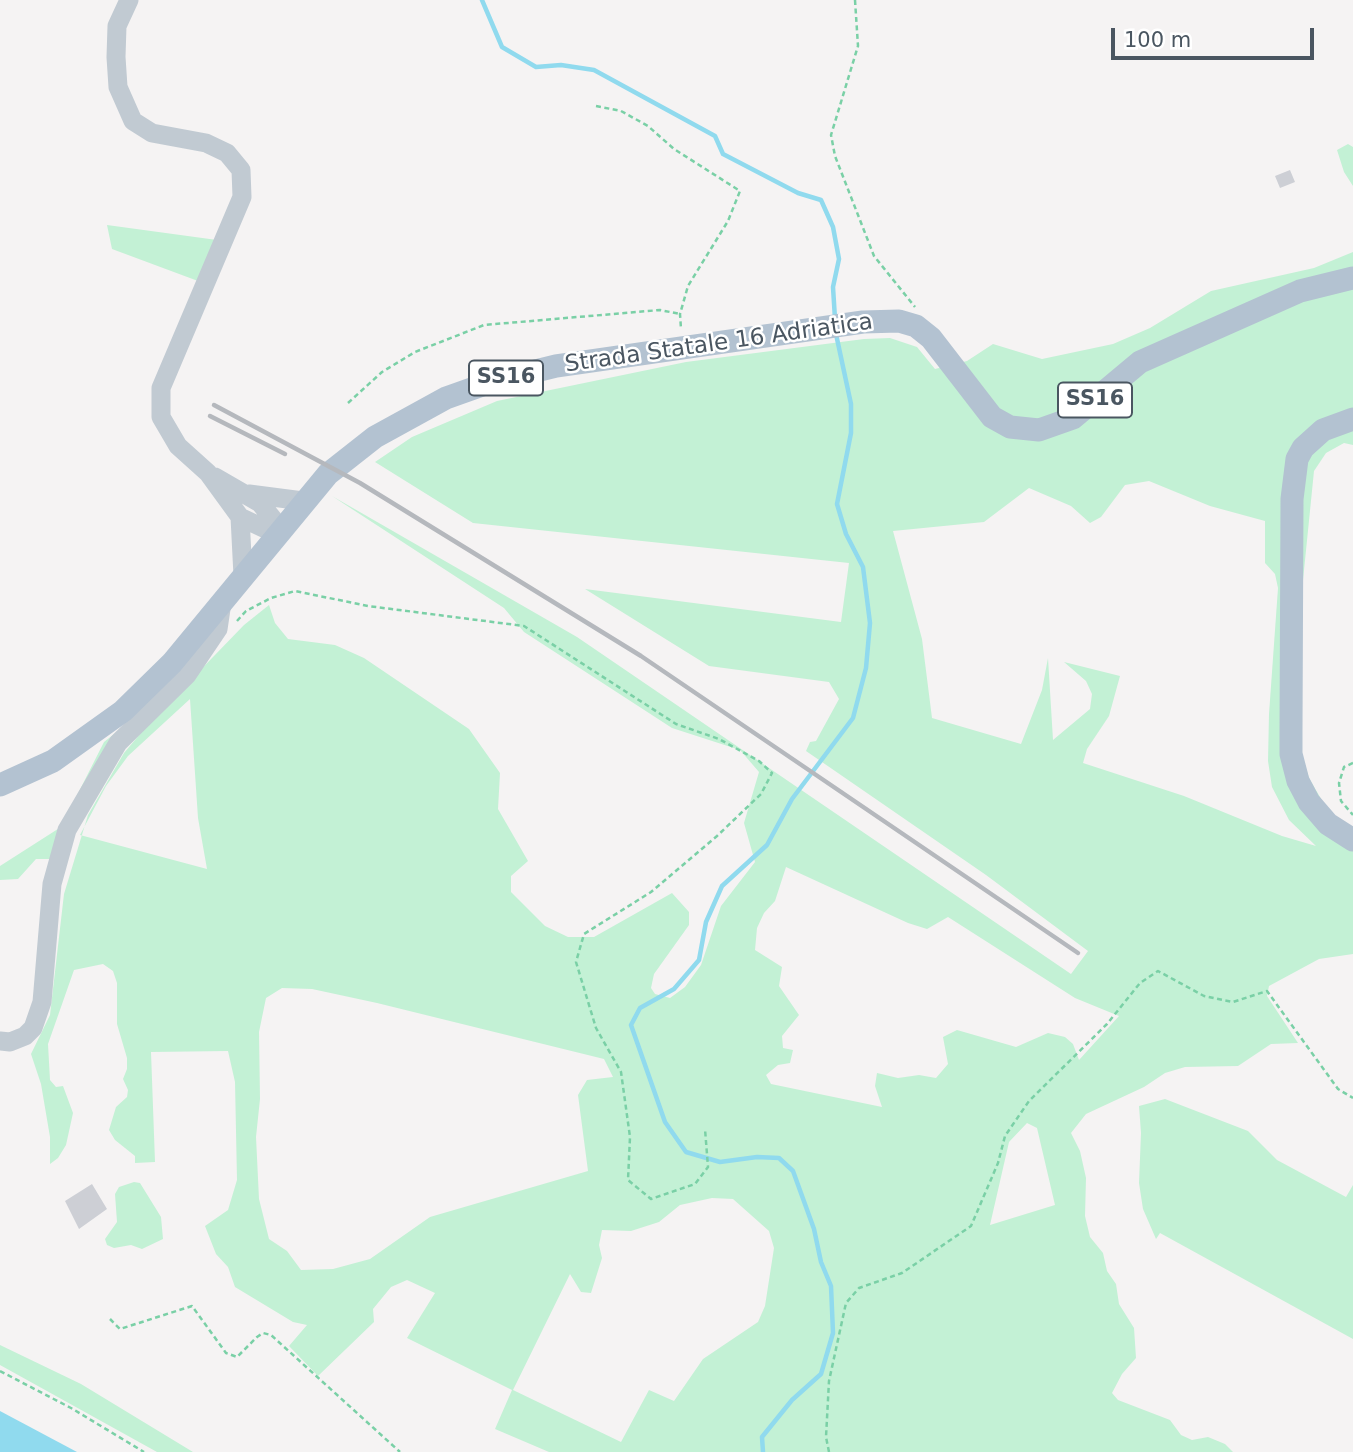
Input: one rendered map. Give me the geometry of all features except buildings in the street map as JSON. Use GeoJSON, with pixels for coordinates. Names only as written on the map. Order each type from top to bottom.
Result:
{"type":"FeatureCollection","features":[{"type":"Feature","properties":{"kind":"main road","name":"Strada Statale 16 Adriatica"},"geometry":{"type":"LineString","coordinates":[[243,576],[307,497],[347,458],[404,418],[446,398],[491,382],[556,366],[863,322],[899,321],[916,326],[931,338],[992,417],[1010,427],[1039,430],[1073,418],[1140,362],[1300,291],[1353,278]]}},
{"type":"Feature","properties":{"kind":"main road"},"geometry":{"type":"LineString","coordinates":[[1353,419],[1323,430],[1303,448],[1297,460],[1292,499],[1291,741],[1298,781],[1309,802],[1328,824],[1353,840]]}},
{"type":"Feature","properties":{"kind":"main road","name":"SS16"},"geometry":{"type":"LineString","coordinates":[[0,785],[53,761],[82,743],[123,711],[161,675],[243,576]]}},
{"type":"Feature","properties":{"kind":"street"},"geometry":{"type":"LineString","coordinates":[[129,0],[117,26],[116,57],[118,87],[133,121],[152,133],[206,143],[227,153],[241,170],[242,198],[161,388],[161,418],[178,446],[208,473],[240,517],[276,534]]}},
{"type":"Feature","properties":{"kind":"street"},"geometry":{"type":"LineString","coordinates":[[208,473],[248,494],[273,519],[276,534]]}},
{"type":"Feature","properties":{"kind":"street"},"geometry":{"type":"LineString","coordinates":[[248,494],[307,497]]}},
{"type":"Feature","properties":{"kind":"street"},"geometry":{"type":"LineString","coordinates":[[240,517],[243,576]]}},
{"type":"Feature","properties":{"kind":"street"},"geometry":{"type":"LineString","coordinates":[[0,1041],[20,1040],[33,1028],[42,1002],[52,884],[67,830],[118,743],[187,675],[218,629],[222,603]]}},
{"type":"Feature","properties":{"kind":"street"},"geometry":{"type":"LineString","coordinates":[[160,704],[165,687],[161,675]]}},
{"type":"Feature","properties":{"kind":"path"},"geometry":{"type":"LineString","coordinates":[[855,0],[858,46],[831,135],[835,156],[874,256],[921,315],[931,338]]}},
{"type":"Feature","properties":{"kind":"path"},"geometry":{"type":"LineString","coordinates":[[596,106],[621,111],[648,126],[674,149],[740,191],[728,221],[688,286],[680,314],[684,347]]}},
{"type":"Feature","properties":{"kind":"path"},"geometry":{"type":"LineString","coordinates":[[348,402],[382,372],[415,352],[484,325],[660,310],[680,314]]}},
{"type":"Feature","properties":{"kind":"path"},"geometry":{"type":"LineString","coordinates":[[229,629],[246,611],[271,598],[295,591],[368,606],[524,626],[676,724],[719,739],[760,761],[772,773],[761,794],[717,836],[651,892],[584,934],[576,962],[596,1028],[621,1072],[631,1137],[628,1180],[651,1199],[695,1184],[708,1167],[705,1129]]}},
{"type":"Feature","properties":{"kind":"path"},"geometry":{"type":"LineString","coordinates":[[1353,763],[1344,767],[1339,783],[1341,801],[1353,815]]}},
{"type":"Feature","properties":{"kind":"path"},"geometry":{"type":"LineString","coordinates":[[829,1452],[826,1437],[829,1381],[846,1303],[859,1288],[902,1273],[971,1226],[998,1163],[1005,1136],[1029,1101],[1107,1024],[1140,983],[1157,971],[1205,996],[1233,1002],[1267,990],[1331,1081],[1353,1098]]}},
{"type":"Feature","properties":{"kind":"path"},"geometry":{"type":"LineString","coordinates":[[110,1319],[120,1329],[192,1306],[226,1353],[237,1357],[263,1333],[271,1335],[400,1452]]}},
{"type":"Feature","properties":{"kind":"path"},"geometry":{"type":"LineString","coordinates":[[0,1371],[71,1408],[144,1452]]}},
{"type":"Feature","properties":{"kind":"green space"},"geometry":{"type":"Polygon","coordinates":[[[1348,144],[1353,147],[1353,186],[1344,172],[1337,150],[1348,144]]]}},
{"type":"Feature","properties":{"kind":"green space"},"geometry":{"type":"Polygon","coordinates":[[[107,225],[217,240],[198,281],[112,249],[107,225]]]}},
{"type":"Feature","properties":{"kind":"green space"},"geometry":{"type":"Polygon","coordinates":[[[1353,252],[1353,445],[1344,443],[1326,453],[1314,471],[1301,600],[1302,755],[1309,778],[1324,804],[1341,825],[1353,830],[1353,954],[1319,959],[1269,986],[1267,996],[1298,1043],[1271,1044],[1238,1066],[1185,1067],[1165,1073],[1144,1087],[1086,1114],[1071,1133],[1080,1151],[1086,1178],[1085,1216],[1090,1237],[1103,1253],[1107,1271],[1116,1284],[1119,1304],[1134,1328],[1136,1358],[1122,1374],[1112,1393],[1118,1400],[1170,1420],[1181,1435],[1192,1440],[1208,1437],[1225,1444],[1233,1452],[549,1452],[495,1429],[512,1390],[407,1338],[435,1293],[407,1280],[391,1287],[373,1309],[374,1322],[318,1376],[289,1346],[307,1325],[293,1322],[235,1287],[228,1267],[216,1254],[205,1226],[228,1210],[237,1180],[235,1082],[228,1051],[151,1052],[155,1162],[135,1163],[135,1156],[115,1140],[109,1130],[116,1107],[127,1097],[128,1090],[123,1079],[127,1058],[117,1024],[117,983],[113,971],[103,964],[74,970],[48,1044],[50,1080],[56,1087],[63,1086],[73,1113],[66,1145],[58,1158],[50,1164],[50,1137],[41,1084],[31,1054],[50,1015],[64,894],[82,835],[207,869],[198,818],[190,699],[128,756],[106,786],[85,827],[88,815],[124,753],[151,721],[244,625],[269,605],[275,623],[288,639],[335,645],[364,658],[469,729],[500,773],[498,809],[528,861],[511,876],[511,892],[545,926],[568,937],[594,937],[672,893],[689,912],[689,925],[654,974],[651,988],[655,994],[670,998],[685,987],[701,965],[721,906],[755,862],[744,823],[759,772],[740,750],[672,728],[524,632],[504,608],[332,496],[577,637],[1071,974],[1088,951],[986,875],[806,751],[810,742],[816,741],[839,699],[829,682],[709,666],[585,589],[841,622],[849,563],[473,523],[375,462],[412,437],[497,401],[686,362],[864,339],[890,338],[917,347],[935,369],[967,361],[993,344],[1042,359],[1113,344],[1150,328],[1211,291],[1314,268],[1353,252]],[[1149,481],[1125,485],[1101,517],[1090,523],[1071,506],[1029,488],[984,522],[893,531],[922,639],[932,718],[1021,744],[1042,690],[1048,658],[1053,740],[1090,709],[1092,694],[1086,681],[1064,662],[1120,676],[1109,716],[1087,749],[1083,763],[1184,796],[1282,836],[1316,846],[1289,820],[1272,787],[1268,761],[1269,714],[1278,588],[1275,574],[1265,563],[1265,521],[1210,506],[1149,481]],[[786,867],[775,901],[764,913],[757,928],[755,950],[782,967],[779,986],[799,1015],[782,1036],[783,1048],[793,1050],[790,1063],[778,1065],[766,1075],[771,1084],[882,1107],[875,1086],[877,1073],[898,1078],[919,1075],[936,1078],[948,1064],[943,1037],[957,1030],[1016,1047],[1048,1033],[1065,1037],[1073,1044],[1079,1060],[1119,1016],[1075,998],[948,917],[927,929],[908,923],[786,867]],[[282,988],[266,998],[259,1032],[260,1099],[256,1137],[259,1199],[269,1239],[287,1251],[301,1270],[333,1269],[370,1259],[430,1217],[588,1171],[578,1095],[587,1080],[613,1077],[604,1059],[312,989],[282,988]],[[1027,1123],[1009,1142],[990,1225],[1055,1205],[1037,1128],[1027,1123]],[[712,1198],[680,1205],[659,1222],[631,1231],[602,1230],[599,1245],[602,1258],[591,1293],[581,1292],[570,1274],[513,1390],[621,1442],[649,1390],[674,1401],[703,1359],[758,1322],[765,1306],[774,1248],[769,1231],[733,1199],[712,1198]]]}},
{"type":"Feature","properties":{"kind":"green space"},"geometry":{"type":"Polygon","coordinates":[[[133,719],[55,859],[36,859],[18,879],[0,880],[0,866],[61,827],[104,742],[133,719]]]}},
{"type":"Feature","properties":{"kind":"green space"},"geometry":{"type":"Polygon","coordinates":[[[1165,1099],[1248,1131],[1277,1160],[1346,1197],[1353,1185],[1353,1339],[1160,1233],[1156,1239],[1143,1209],[1139,1183],[1139,1106],[1165,1099]]]}},
{"type":"Feature","properties":{"kind":"green space"},"geometry":{"type":"Polygon","coordinates":[[[134,1182],[140,1183],[161,1217],[163,1239],[142,1249],[131,1245],[114,1248],[107,1245],[105,1239],[117,1222],[115,1194],[119,1187],[134,1182]]]}},
{"type":"Feature","properties":{"kind":"green space"},"geometry":{"type":"Polygon","coordinates":[[[0,1345],[81,1384],[193,1452],[157,1452],[0,1365],[0,1345]]]}},
{"type":"Feature","properties":{"kind":"water"},"geometry":{"type":"Polygon","coordinates":[[[0,1411],[77,1452],[0,1452],[0,1411]]]}},
{"type":"Feature","properties":{"kind":"waterway"},"geometry":{"type":"LineString","coordinates":[[482,0],[502,47],[536,67],[561,65],[594,70],[715,136],[723,154],[798,193],[821,200],[833,227],[839,259],[833,287],[835,319]]}},
{"type":"Feature","properties":{"kind":"waterway"},"geometry":{"type":"LineString","coordinates":[[763,1452],[762,1437],[792,1400],[821,1374],[833,1333],[831,1286],[821,1262],[814,1229],[793,1171],[779,1158],[757,1157],[720,1162],[686,1152],[665,1122],[631,1025],[640,1008],[674,989],[699,960],[706,922],[722,886],[767,845],[792,799],[853,718],[866,668],[870,623],[863,567],[846,534],[837,504],[851,433],[851,404],[836,334]]}},
{"type":"Feature","properties":{"kind":"railway"},"geometry":{"type":"LineString","coordinates":[[214,405],[360,483],[641,656],[1078,953]]}},
{"type":"Feature","properties":{"kind":"railway"},"geometry":{"type":"LineString","coordinates":[[210,416],[285,454]]}}]}
